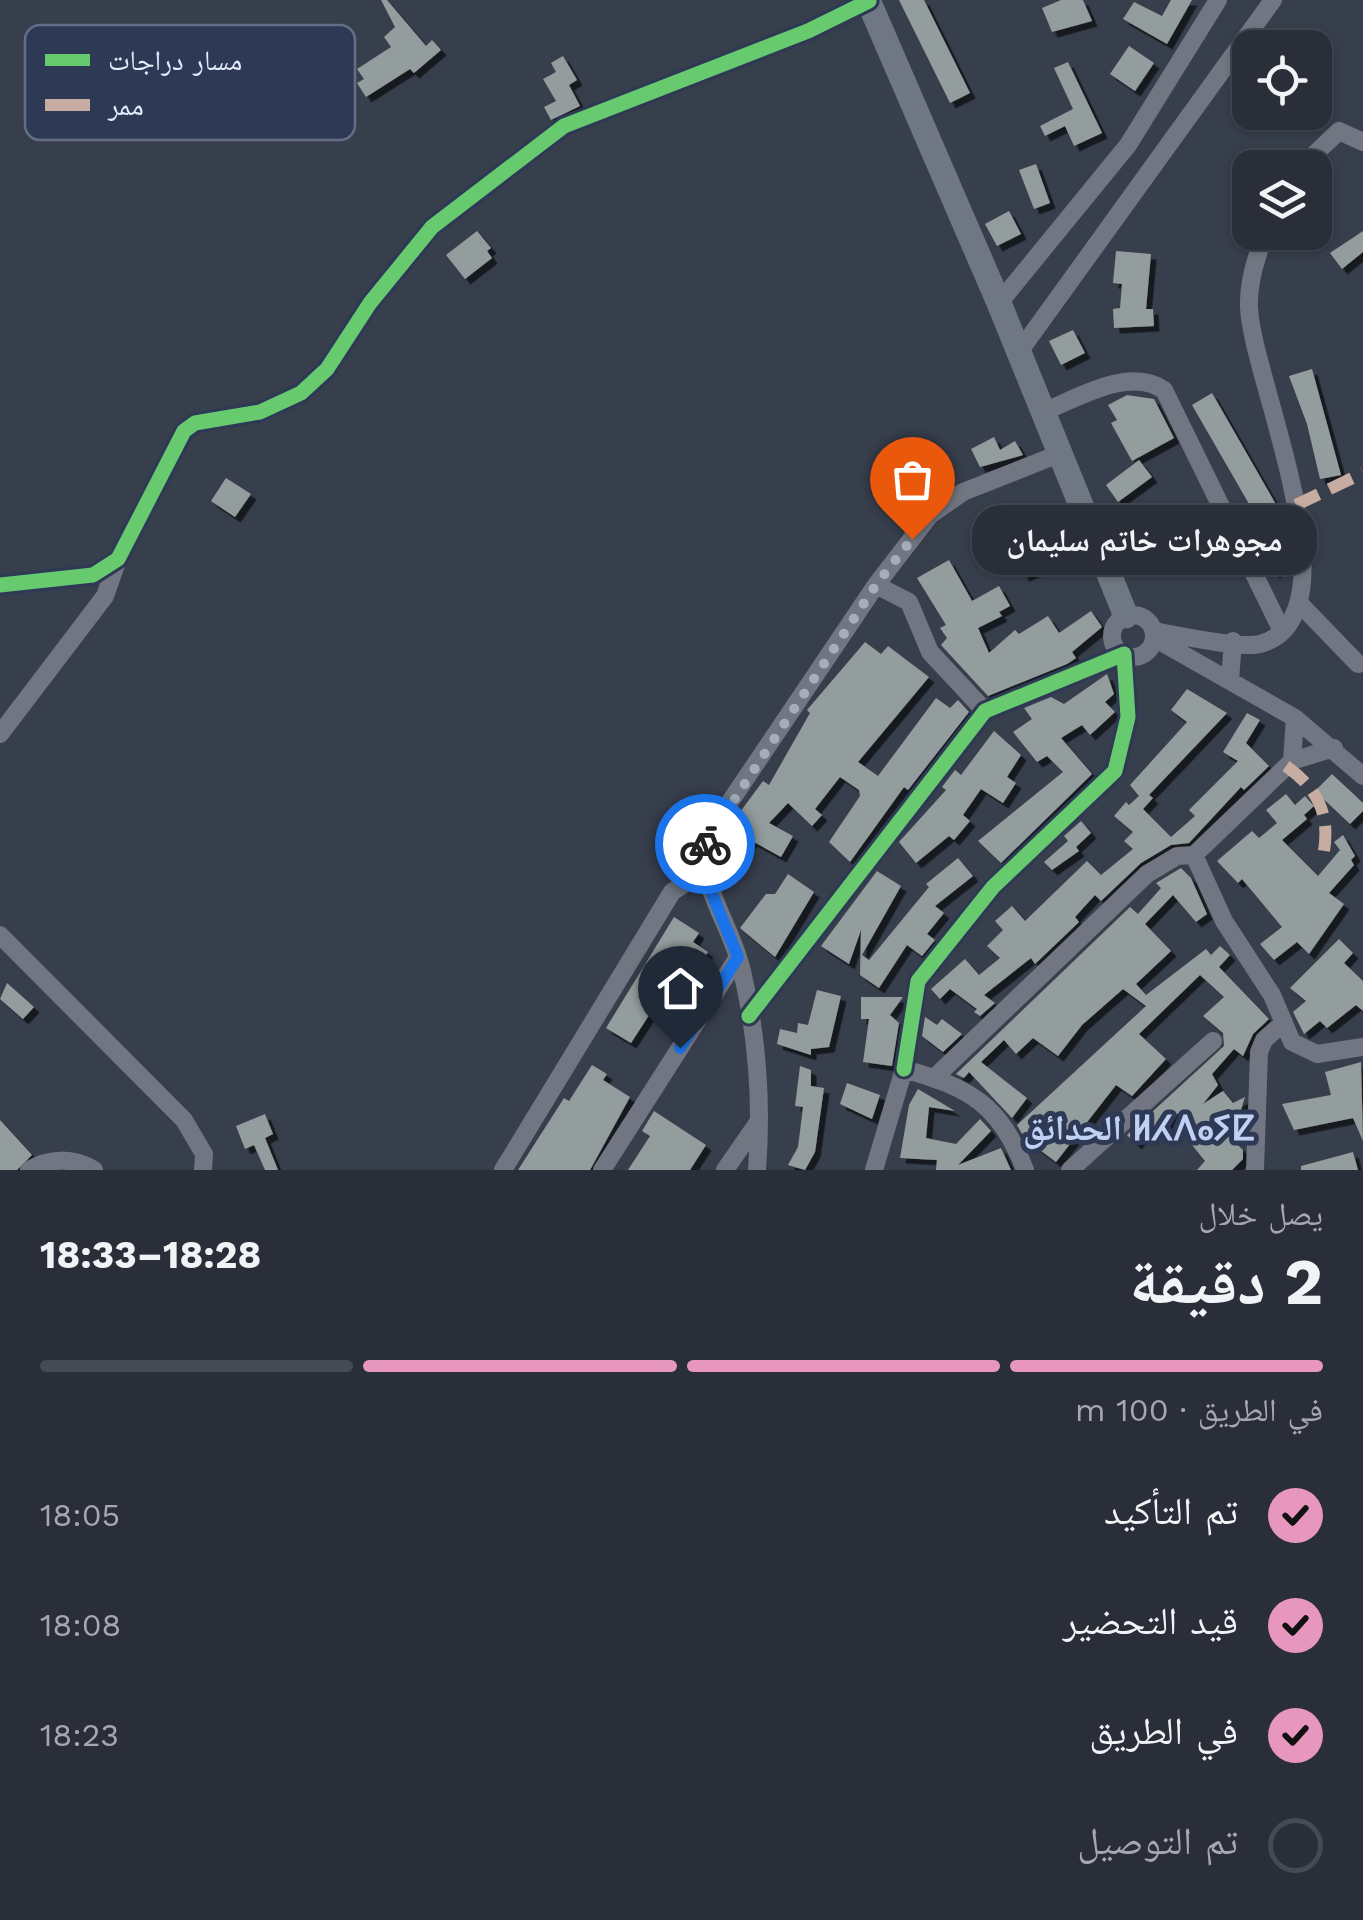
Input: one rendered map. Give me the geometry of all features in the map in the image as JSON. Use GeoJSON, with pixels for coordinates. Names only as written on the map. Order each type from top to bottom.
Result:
{"type":"FeatureCollection","features":[{"type":"Feature","properties":{"kind":"street"},"geometry":{"type":"LineString","coordinates":[[1000,303],[1128,145],[1218,0]]}},
{"type":"Feature","properties":{"kind":"street"},"geometry":{"type":"LineString","coordinates":[[1019,352],[1273,0]]}},
{"type":"Feature","properties":{"kind":"street"},"geometry":{"type":"LineString","coordinates":[[0,734],[105,596],[118,560],[184,430],[196,423],[260,412],[302,393],[327,369],[370,303],[432,227],[564,126],[790,38],[868,1],[1000,303],[1126,616]]}},
{"type":"Feature","properties":{"kind":"street"},"geometry":{"type":"LineString","coordinates":[[1319,150],[1339,131],[1363,142]]}},
{"type":"Feature","properties":{"kind":"street"},"geometry":{"type":"LineString","coordinates":[[1154,635],[1259,645],[1282,631],[1301,604],[1300,522],[1264,392],[1249,306],[1259,250]]}},
{"type":"Feature","properties":{"kind":"street"},"geometry":{"type":"LineString","coordinates":[[1042,412],[1126,380],[1152,382],[1164,390],[1282,631]]}},
{"type":"Feature","properties":{"kind":"street"},"geometry":{"type":"LineString","coordinates":[[757,1170],[761,1119],[749,1016],[738,957],[703,872],[705,839],[876,585],[930,516],[963,492],[1059,454]]}},
{"type":"Feature","properties":{"kind":"street"},"geometry":{"type":"LineString","coordinates":[[0,585],[92,574],[118,560]]}},
{"type":"Feature","properties":{"kind":"street"},"geometry":{"type":"LineString","coordinates":[[876,585],[909,602],[930,652],[985,711]]}},
{"type":"Feature","properties":{"kind":"street"},"geometry":{"type":"LineString","coordinates":[[1301,604],[1358,664]]}},
{"type":"Feature","properties":{"kind":"street"},"geometry":{"type":"LineString","coordinates":[[1126,616],[1146,620],[1154,635],[1295,718],[1363,776]]}},
{"type":"Feature","properties":{"kind":"street"},"geometry":{"type":"LineString","coordinates":[[874,1170],[904,1069],[918,980],[993,887],[1115,771],[1128,717],[1124,654],[1113,638],[1116,625],[1126,616]]}},
{"type":"Feature","properties":{"kind":"street"},"geometry":{"type":"LineString","coordinates":[[749,1016],[985,711],[1124,654],[1146,652],[1154,635]]}},
{"type":"Feature","properties":{"kind":"street"},"geometry":{"type":"LineString","coordinates":[[1230,681],[1233,641]]}},
{"type":"Feature","properties":{"kind":"street"},"geometry":{"type":"LineString","coordinates":[[1292,761],[1295,718]]}},
{"type":"Feature","properties":{"kind":"street"},"geometry":{"type":"LineString","coordinates":[[934,1078],[1148,874],[1177,856],[1194,855],[1292,761],[1334,748]]}},
{"type":"Feature","properties":{"kind":"street"},"geometry":{"type":"LineString","coordinates":[[1194,855],[1224,921],[1272,995],[1282,1024],[1302,1050],[1317,1054],[1363,1046]]}},
{"type":"Feature","properties":{"kind":"street"},"geometry":{"type":"LineString","coordinates":[[504,1170],[672,892],[703,872]]}},
{"type":"Feature","properties":{"kind":"street"},"geometry":{"type":"LineString","coordinates":[[0,935],[184,1120],[204,1154],[204,1170]]}},
{"type":"Feature","properties":{"kind":"street"},"geometry":{"type":"LineString","coordinates":[[602,1170],[738,957]]}},
{"type":"Feature","properties":{"kind":"street"},"geometry":{"type":"LineString","coordinates":[[1254,1170],[1259,1052],[1282,1024]]}},
{"type":"Feature","properties":{"kind":"street"},"geometry":{"type":"LineString","coordinates":[[1070,1170],[1213,1041]]}},
{"type":"Feature","properties":{"kind":"street"},"geometry":{"type":"LineString","coordinates":[[904,1069],[979,1098],[1002,1120],[1025,1170]]}},
{"type":"Feature","properties":{"kind":"street"},"geometry":{"type":"LineString","coordinates":[[725,1170],[761,1119]]}},
{"type":"Feature","properties":{"kind":"street"},"geometry":{"type":"LineString","coordinates":[[28,1170],[51,1161],[69,1160],[94,1170]]}},
{"type":"Feature","properties":{"kind":"building"},"geometry":{"type":"Polygon","coordinates":[[[381,0],[387,0],[426,46],[432,40],[441,50],[414,73],[410,69],[366,97],[357,83],[364,79],[357,69],[391,47],[384,37],[395,27],[381,0]]]}},
{"type":"Feature","properties":{"kind":"building"},"geometry":{"type":"Polygon","coordinates":[[[899,0],[924,0],[970,93],[950,103],[899,0]]]}},
{"type":"Feature","properties":{"kind":"building"},"geometry":{"type":"Polygon","coordinates":[[[1061,0],[1083,0],[1092,21],[1052,32],[1042,8],[1061,0]]]}},
{"type":"Feature","properties":{"kind":"building"},"geometry":{"type":"Polygon","coordinates":[[[1171,0],[1192,0],[1167,44],[1123,19],[1134,2],[1162,16],[1171,0]]]}},
{"type":"Feature","properties":{"kind":"building"},"geometry":{"type":"Polygon","coordinates":[[[1129,46],[1154,63],[1135,91],[1110,74],[1129,46]]]}},
{"type":"Feature","properties":{"kind":"building"},"geometry":{"type":"Polygon","coordinates":[[[563,56],[577,80],[569,85],[580,106],[551,120],[544,107],[556,101],[543,79],[556,72],[551,63],[563,56]]]}},
{"type":"Feature","properties":{"kind":"building"},"geometry":{"type":"Polygon","coordinates":[[[1068,62],[1102,133],[1074,146],[1065,126],[1045,136],[1040,126],[1073,109],[1054,68],[1068,62]]]}},
{"type":"Feature","properties":{"kind":"building"},"geometry":{"type":"Polygon","coordinates":[[[1036,164],[1050,203],[1034,209],[1019,170],[1036,164]]]}},
{"type":"Feature","properties":{"kind":"building"},"geometry":{"type":"Polygon","coordinates":[[[1009,211],[1021,234],[997,246],[985,224],[1009,211]]]}},
{"type":"Feature","properties":{"kind":"building"},"geometry":{"type":"Polygon","coordinates":[[[477,231],[491,248],[487,251],[492,258],[465,279],[446,255],[477,231]]]}},
{"type":"Feature","properties":{"kind":"building"},"geometry":{"type":"Polygon","coordinates":[[[1363,231],[1363,252],[1342,269],[1330,253],[1363,231]]]}},
{"type":"Feature","properties":{"kind":"building"},"geometry":{"type":"Polygon","coordinates":[[[1116,251],[1151,254],[1146,309],[1153,309],[1154,326],[1114,328],[1113,309],[1120,308],[1122,284],[1113,283],[1116,251]]]}},
{"type":"Feature","properties":{"kind":"building"},"geometry":{"type":"Polygon","coordinates":[[[1073,330],[1085,353],[1061,365],[1049,341],[1073,330]]]}},
{"type":"Feature","properties":{"kind":"building"},"geometry":{"type":"Polygon","coordinates":[[[1312,369],[1341,475],[1320,479],[1307,424],[1289,376],[1312,369]]]}},
{"type":"Feature","properties":{"kind":"building"},"geometry":{"type":"Polygon","coordinates":[[[1212,393],[1278,508],[1268,514],[1289,553],[1289,566],[1274,573],[1250,528],[1260,523],[1192,405],[1212,393]]]}},
{"type":"Feature","properties":{"kind":"building"},"geometry":{"type":"Polygon","coordinates":[[[1127,395],[1154,399],[1174,438],[1132,461],[1111,423],[1117,420],[1108,405],[1127,395]]]}},
{"type":"Feature","properties":{"kind":"building"},"geometry":{"type":"Polygon","coordinates":[[[994,437],[1000,450],[1015,441],[1023,455],[980,467],[971,449],[994,437]]]}},
{"type":"Feature","properties":{"kind":"building"},"geometry":{"type":"Polygon","coordinates":[[[1139,460],[1152,477],[1118,502],[1106,485],[1139,460]]]}},
{"type":"Feature","properties":{"kind":"building"},"geometry":{"type":"Polygon","coordinates":[[[226,478],[251,494],[235,517],[211,501],[226,478]]]}},
{"type":"Feature","properties":{"kind":"building"},"geometry":{"type":"Polygon","coordinates":[[[1196,515],[1205,528],[1177,547],[1168,534],[1196,515]]]}},
{"type":"Feature","properties":{"kind":"building"},"geometry":{"type":"Polygon","coordinates":[[[1032,523],[1048,553],[1033,563],[1036,571],[1024,576],[1004,538],[1032,523]]]}},
{"type":"Feature","properties":{"kind":"building"},"geometry":{"type":"Polygon","coordinates":[[[949,560],[972,601],[999,586],[1010,606],[999,612],[1002,616],[978,628],[989,653],[1015,630],[1019,634],[1048,616],[1059,633],[1091,611],[1102,627],[1072,652],[1076,658],[1067,664],[988,696],[941,645],[947,638],[940,628],[946,625],[917,578],[949,560]]]}},
{"type":"Feature","properties":{"kind":"building"},"geometry":{"type":"Polygon","coordinates":[[[865,642],[881,654],[888,646],[929,677],[858,762],[878,776],[936,698],[950,708],[958,700],[969,712],[908,790],[904,787],[850,862],[829,842],[860,796],[859,790],[840,777],[815,809],[822,815],[812,826],[788,803],[769,823],[793,836],[781,857],[752,841],[745,849],[726,831],[763,781],[769,785],[810,713],[807,710],[865,642]]]}},
{"type":"Feature","properties":{"kind":"building"},"geometry":{"type":"Polygon","coordinates":[[[1107,674],[1114,694],[1105,702],[1115,712],[1090,735],[1082,725],[1061,738],[1092,774],[1001,863],[978,841],[1063,772],[1047,756],[1037,762],[1013,732],[1032,719],[1024,708],[1051,697],[1064,704],[1107,674]]]}},
{"type":"Feature","properties":{"kind":"building"},"geometry":{"type":"Polygon","coordinates":[[[1187,689],[1227,713],[1149,795],[1153,798],[1143,809],[1171,837],[1195,816],[1189,810],[1238,761],[1223,752],[1247,713],[1260,720],[1246,743],[1269,766],[1244,790],[1241,787],[1189,843],[1171,845],[1141,863],[1101,901],[1095,895],[1075,917],[1079,922],[1035,964],[1031,958],[984,995],[995,1003],[980,1016],[974,1012],[977,1009],[950,989],[940,999],[931,989],[965,959],[979,975],[1000,958],[987,946],[1003,930],[995,921],[1012,906],[1025,921],[1087,861],[1101,875],[1133,849],[1124,841],[1133,832],[1114,816],[1126,802],[1129,805],[1139,796],[1130,785],[1187,722],[1171,710],[1187,689]]]}},
{"type":"Feature","properties":{"kind":"building"},"geometry":{"type":"Polygon","coordinates":[[[994,731],[1021,755],[1007,777],[1016,783],[1003,803],[981,789],[963,815],[970,821],[954,840],[949,836],[916,863],[899,842],[946,790],[942,787],[955,770],[961,775],[994,731]]]}},
{"type":"Feature","properties":{"kind":"building"},"geometry":{"type":"Polygon","coordinates":[[[1332,774],[1363,803],[1363,811],[1350,824],[1315,791],[1332,774]]]}},
{"type":"Feature","properties":{"kind":"building"},"geometry":{"type":"Polygon","coordinates":[[[1286,794],[1295,805],[1305,796],[1314,806],[1304,815],[1307,819],[1282,840],[1318,876],[1340,850],[1334,842],[1343,835],[1355,856],[1351,860],[1354,865],[1329,893],[1344,904],[1309,954],[1297,942],[1274,960],[1260,944],[1282,927],[1242,879],[1238,883],[1217,861],[1252,831],[1259,838],[1277,823],[1266,810],[1286,794]]]}},
{"type":"Feature","properties":{"kind":"building"},"geometry":{"type":"Polygon","coordinates":[[[1081,821],[1091,833],[1076,847],[1079,851],[1052,870],[1044,862],[1068,841],[1064,836],[1081,821]]]}},
{"type":"Feature","properties":{"kind":"building"},"geometry":{"type":"Polygon","coordinates":[[[958,858],[973,876],[935,906],[944,913],[927,934],[935,940],[922,956],[907,945],[879,988],[860,975],[861,930],[849,964],[821,946],[877,871],[901,886],[862,955],[869,960],[929,887],[926,884],[958,858]]]}},
{"type":"Feature","properties":{"kind":"building"},"geometry":{"type":"Polygon","coordinates":[[[1181,868],[1191,878],[1207,914],[1196,922],[1173,895],[1145,924],[1171,951],[1136,984],[1146,995],[1206,949],[1211,955],[1220,946],[1230,955],[1219,967],[1269,1019],[1253,1034],[1243,1056],[1234,1049],[1212,1074],[1218,1085],[1203,1104],[1223,1091],[1233,1103],[1245,1097],[1240,1113],[1244,1115],[1224,1132],[1243,1150],[1243,1159],[1232,1170],[1197,1170],[1205,1161],[1188,1140],[1196,1134],[1178,1113],[1158,1134],[1152,1128],[1136,1144],[1127,1135],[1224,1046],[1223,1033],[1203,1016],[1224,997],[1200,975],[1139,1034],[1166,1059],[1132,1096],[1116,1085],[1056,1162],[1025,1139],[1017,1125],[1146,1006],[1123,989],[1082,1025],[1058,1056],[1033,1038],[1016,1054],[1004,1040],[981,1062],[1027,1098],[1012,1118],[969,1072],[964,1078],[956,1074],[1130,907],[1138,914],[1161,888],[1156,883],[1181,868]]]}},
{"type":"Feature","properties":{"kind":"building"},"geometry":{"type":"Polygon","coordinates":[[[788,874],[814,892],[775,957],[740,928],[766,894],[775,894],[788,874]]]}},
{"type":"Feature","properties":{"kind":"building"},"geometry":{"type":"Polygon","coordinates":[[[674,917],[699,933],[693,942],[708,952],[668,1014],[655,1006],[631,1043],[606,1028],[674,917]]]}},
{"type":"Feature","properties":{"kind":"building"},"geometry":{"type":"Polygon","coordinates":[[[1339,939],[1353,953],[1344,963],[1363,981],[1363,1011],[1356,1005],[1327,1028],[1320,1021],[1304,1034],[1293,1012],[1306,1001],[1290,988],[1339,939]]]}},
{"type":"Feature","properties":{"kind":"building"},"geometry":{"type":"Polygon","coordinates":[[[7,983],[34,1007],[23,1019],[0,999],[7,983]]]}},
{"type":"Feature","properties":{"kind":"building"},"geometry":{"type":"Polygon","coordinates":[[[817,990],[841,996],[829,1047],[811,1049],[811,1055],[777,1044],[780,1029],[797,1033],[798,1023],[808,1025],[817,990]]]}},
{"type":"Feature","properties":{"kind":"building"},"geometry":{"type":"Polygon","coordinates":[[[861,997],[903,997],[890,1015],[899,1023],[892,1066],[863,1062],[869,1019],[861,1019],[861,997]]]}},
{"type":"Feature","properties":{"kind":"building"},"geometry":{"type":"Polygon","coordinates":[[[925,1017],[937,1025],[942,1019],[962,1034],[943,1052],[922,1036],[925,1017]]]}},
{"type":"Feature","properties":{"kind":"building"},"geometry":{"type":"Polygon","coordinates":[[[1361,1062],[1363,1141],[1353,1118],[1294,1130],[1282,1104],[1331,1095],[1325,1072],[1361,1062]]]}},
{"type":"Feature","properties":{"kind":"building"},"geometry":{"type":"Polygon","coordinates":[[[592,1065],[607,1074],[603,1080],[630,1097],[590,1170],[518,1170],[564,1098],[569,1101],[592,1065]]]}},
{"type":"Feature","properties":{"kind":"building"},"geometry":{"type":"Polygon","coordinates":[[[800,1066],[811,1070],[811,1086],[824,1088],[815,1152],[805,1170],[788,1165],[798,1147],[803,1107],[795,1106],[800,1066]]]}},
{"type":"Feature","properties":{"kind":"building"},"geometry":{"type":"Polygon","coordinates":[[[847,1083],[880,1095],[872,1119],[840,1104],[847,1083]]]}},
{"type":"Feature","properties":{"kind":"building"},"geometry":{"type":"Polygon","coordinates":[[[918,1089],[955,1111],[929,1107],[926,1138],[956,1144],[980,1119],[991,1131],[958,1165],[1001,1148],[1011,1170],[936,1170],[937,1160],[900,1158],[909,1105],[918,1089]]]}},
{"type":"Feature","properties":{"kind":"building"},"geometry":{"type":"Polygon","coordinates":[[[654,1111],[706,1145],[690,1170],[628,1170],[650,1136],[642,1131],[654,1111]]]}},
{"type":"Feature","properties":{"kind":"building"},"geometry":{"type":"Polygon","coordinates":[[[265,1114],[273,1134],[265,1138],[278,1170],[265,1170],[254,1145],[245,1149],[236,1126],[265,1114]]]}},
{"type":"Feature","properties":{"kind":"building"},"geometry":{"type":"Polygon","coordinates":[[[0,1120],[32,1155],[17,1170],[0,1170],[0,1120]]]}},
{"type":"Feature","properties":{"kind":"building"},"geometry":{"type":"Polygon","coordinates":[[[1353,1152],[1358,1170],[1301,1170],[1301,1166],[1353,1152]]]}},
{"type":"Feature","properties":{"kind":"marked path"},"geometry":{"type":"LineString","coordinates":[[1296,505],[1363,473]]}},
{"type":"Feature","properties":{"kind":"marked path"},"geometry":{"type":"LineString","coordinates":[[1286,766],[1306,783],[1319,802],[1325,825],[1324,851]]}},
{"type":"Feature","properties":{"kind":"cycle path"},"geometry":{"type":"LineString","coordinates":[[0,585],[93,575],[118,559],[184,431],[195,423],[260,412],[301,393],[327,369],[370,303],[432,227],[564,126],[808,31],[869,1]]}},
{"type":"Feature","properties":{"kind":"cycle path"},"geometry":{"type":"LineString","coordinates":[[749,1016],[985,711],[1124,654],[1128,717],[1115,771],[993,887],[918,981],[904,1069]]}},
{"type":"Feature","properties":{"kind":"way so far"},"geometry":{"type":"LineString","coordinates":[[705,844],[876,585],[912,539]]}},
{"type":"Feature","properties":{"kind":"place","name":"مجوهرات خاتم سليمان"},"geometry":{"type":"Point","coordinates":[912,539]}},
{"type":"Feature","properties":{"kind":"district","name":"الحدائق ⵍⵃⴷⴰⵢⵇ"},"geometry":{"type":"Point","coordinates":[1139,1128]}},
{"type":"Feature","properties":{"kind":"route"},"geometry":{"type":"LineString","coordinates":[[680,1048],[738,957],[703,872],[705,844]]}}]}
